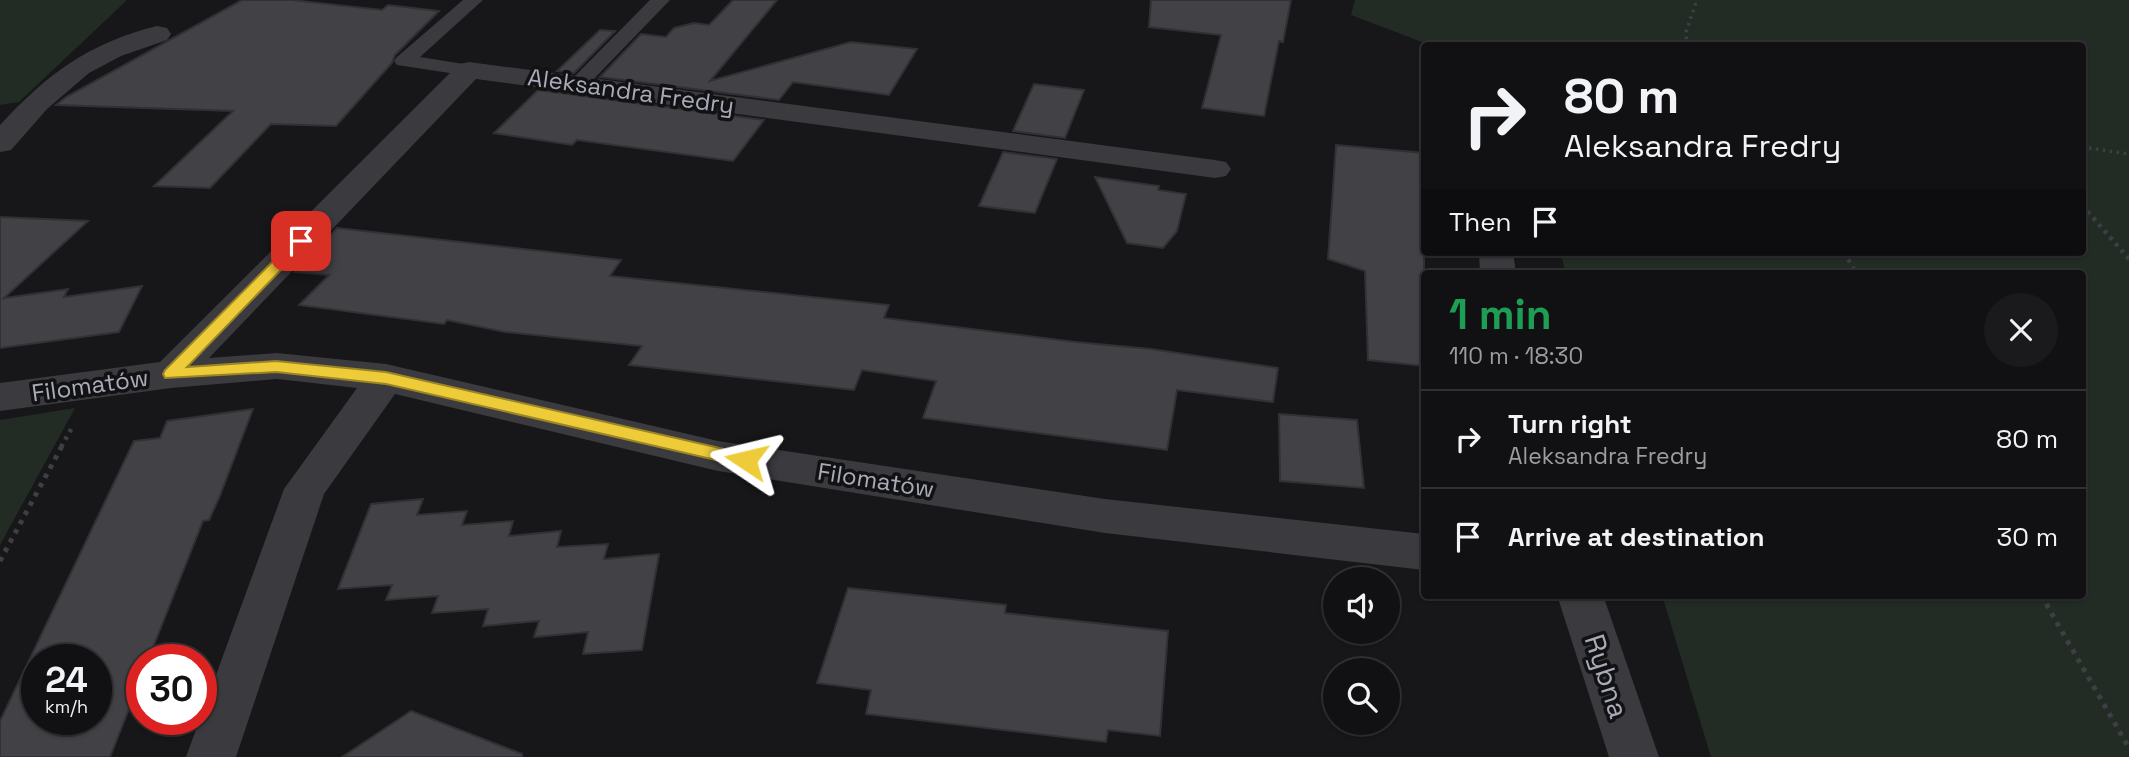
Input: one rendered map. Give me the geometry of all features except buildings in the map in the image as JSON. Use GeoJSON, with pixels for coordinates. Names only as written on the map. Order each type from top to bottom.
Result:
{"type":"FeatureCollection","features":[{"type":"Feature","properties":{"kind":"street"},"geometry":{"type":"LineString","coordinates":[[0,143],[38,100],[73,72],[108,51],[157,34]]}},
{"type":"Feature","properties":{"kind":"street","name":"Aleksandra Fredry"},"geometry":{"type":"LineString","coordinates":[[469,70],[1215,169]]}},
{"type":"Feature","properties":{"kind":"street"},"geometry":{"type":"LineString","coordinates":[[171,374],[469,70]]}},
{"type":"Feature","properties":{"kind":"street","name":"Filomatów"},"geometry":{"type":"LineString","coordinates":[[0,397],[171,374],[276,366],[386,378],[718,456],[1105,516],[1421,552]]}},
{"type":"Feature","properties":{"kind":"street"},"geometry":{"type":"LineString","coordinates":[[211,757],[305,489],[386,378]]}},
{"type":"Feature","properties":{"kind":"street","name":"Rybna"},"geometry":{"type":"LineString","coordinates":[[1581,599],[1634,757]]}},
{"type":"Feature","properties":{"kind":"lane"},"geometry":{"type":"LineString","coordinates":[[469,70],[404,61],[474,0]]}},
{"type":"Feature","properties":{"kind":"lane"},"geometry":{"type":"LineString","coordinates":[[578,84],[661,0]]}},
{"type":"Feature","properties":{"kind":"path"},"geometry":{"type":"LineString","coordinates":[[1687,42],[1686,32],[1697,0]]}},
{"type":"Feature","properties":{"kind":"path"},"geometry":{"type":"LineString","coordinates":[[2086,148],[2129,154]]}},
{"type":"Feature","properties":{"kind":"path"},"geometry":{"type":"LineString","coordinates":[[2086,210],[2129,259]]}},
{"type":"Feature","properties":{"kind":"path"},"geometry":{"type":"LineString","coordinates":[[0,561],[74,424]]}},
{"type":"Feature","properties":{"kind":"path"},"geometry":{"type":"LineString","coordinates":[[2043,599],[2129,748]]}},
{"type":"Feature","properties":{"kind":"shaded area"},"geometry":{"type":"Polygon","coordinates":[[[0,0],[127,0],[19,102],[0,105],[0,0]]]}},
{"type":"Feature","properties":{"kind":"shaded area"},"geometry":{"type":"Polygon","coordinates":[[[1355,0],[2129,0],[2129,757],[1711,757],[1663,599],[2086,599],[2086,270],[1565,270],[1561,256],[2086,256],[2086,42],[1422,42],[1351,15],[1355,0]]]}},
{"type":"Feature","properties":{"kind":"shaded area"},"geometry":{"type":"Polygon","coordinates":[[[75,408],[0,545],[0,420],[75,408]]]}},
{"type":"Feature","properties":{"kind":"route"},"geometry":{"type":"LineString","coordinates":[[301,241],[171,374],[276,366],[386,378],[718,456],[746,460]]}}]}
